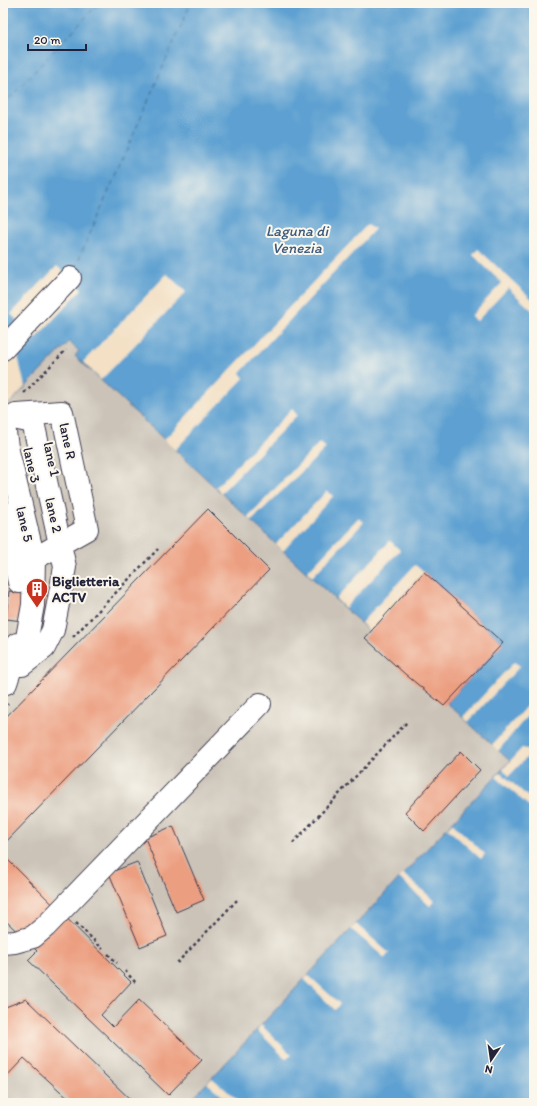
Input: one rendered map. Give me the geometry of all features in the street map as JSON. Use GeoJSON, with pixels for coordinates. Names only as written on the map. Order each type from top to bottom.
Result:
{"type":"FeatureCollection","features":[{"type":"Feature","properties":{"kind":"lane"},"geometry":{"type":"LineString","coordinates":[[3,349],[70,278]]}},
{"type":"Feature","properties":{"kind":"lane","name":"lane R"},"geometry":{"type":"LineString","coordinates":[[3,416],[62,412],[51,549]]}},
{"type":"Feature","properties":{"kind":"lane","name":"lane 5"},"geometry":{"type":"LineString","coordinates":[[3,416],[7,447],[51,549]]}},
{"type":"Feature","properties":{"kind":"lane","name":"lane 2"},"geometry":{"type":"LineString","coordinates":[[3,416],[33,422],[51,549]]}},
{"type":"Feature","properties":{"kind":"lane"},"geometry":{"type":"LineString","coordinates":[[3,470],[51,549],[65,567],[53,630],[44,648],[22,665],[6,691]]}},
{"type":"Feature","properties":{"kind":"lane"},"geometry":{"type":"LineString","coordinates":[[3,512],[51,549]]}},
{"type":"Feature","properties":{"kind":"lane"},"geometry":{"type":"LineString","coordinates":[[22,665],[32,605],[51,549]]}},
{"type":"Feature","properties":{"kind":"lane"},"geometry":{"type":"LineString","coordinates":[[6,691],[17,650],[22,604],[51,549]]}},
{"type":"Feature","properties":{"kind":"lane"},"geometry":{"type":"LineString","coordinates":[[6,691],[41,657],[68,635]]}},
{"type":"Feature","properties":{"kind":"lane"},"geometry":{"type":"LineString","coordinates":[[3,943],[15,942],[33,937],[46,926],[260,704]]}},
{"type":"Feature","properties":{"kind":"path"},"geometry":{"type":"LineString","coordinates":[[24,394],[66,350]]}},
{"type":"Feature","properties":{"kind":"path"},"geometry":{"type":"LineString","coordinates":[[68,635],[158,549]]}},
{"type":"Feature","properties":{"kind":"path"},"geometry":{"type":"LineString","coordinates":[[3,709],[6,691]]}},
{"type":"Feature","properties":{"kind":"path"},"geometry":{"type":"LineString","coordinates":[[293,843],[408,721]]}},
{"type":"Feature","properties":{"kind":"path"},"geometry":{"type":"LineString","coordinates":[[177,963],[239,898]]}},
{"type":"Feature","properties":{"kind":"path"},"geometry":{"type":"LineString","coordinates":[[71,919],[102,949]]}},
{"type":"Feature","properties":{"kind":"path"},"geometry":{"type":"LineString","coordinates":[[108,954],[117,963]]}},
{"type":"Feature","properties":{"kind":"path"},"geometry":{"type":"LineString","coordinates":[[125,971],[137,984]]}},
{"type":"Feature","properties":{"kind":"shaded area"},"geometry":{"type":"Polygon","coordinates":[[[68,342],[79,351],[75,356],[370,632],[424,572],[503,643],[447,703],[510,761],[187,1103],[3,1103],[3,410],[68,342]]]}},
{"type":"Feature","properties":{"kind":"water","name":"Laguna di Venezia"},"geometry":{"type":"Polygon","coordinates":[[[3,3],[534,3],[534,1103],[187,1103],[510,761],[447,703],[503,643],[424,572],[370,632],[75,356],[79,351],[69,342],[3,410],[3,3]]]}},
{"type":"Feature","properties":{"kind":"pier"},"geometry":{"type":"Polygon","coordinates":[[[368,224],[375,229],[240,373],[244,378],[175,450],[164,440],[368,224]]]}},
{"type":"Feature","properties":{"kind":"pier"},"geometry":{"type":"Polygon","coordinates":[[[478,249],[534,301],[534,312],[508,288],[477,321],[471,316],[502,283],[473,255],[478,249]]]}},
{"type":"Feature","properties":{"kind":"pier"},"geometry":{"type":"Polygon","coordinates":[[[57,266],[82,289],[35,339],[28,332],[21,340],[25,343],[17,352],[25,387],[3,410],[3,329],[6,326],[10,330],[18,321],[11,314],[57,266]]]}},
{"type":"Feature","properties":{"kind":"pier"},"geometry":{"type":"Polygon","coordinates":[[[167,274],[186,292],[101,380],[83,362],[167,274]]]}},
{"type":"Feature","properties":{"kind":"pier"},"geometry":{"type":"Polygon","coordinates":[[[292,409],[297,415],[221,493],[216,487],[292,409]]]}},
{"type":"Feature","properties":{"kind":"pier"},"geometry":{"type":"Polygon","coordinates":[[[320,442],[326,448],[251,521],[248,517],[320,442]]]}},
{"type":"Feature","properties":{"kind":"pier"},"geometry":{"type":"Polygon","coordinates":[[[327,491],[333,496],[283,551],[276,544],[327,491]]]}},
{"type":"Feature","properties":{"kind":"pier"},"geometry":{"type":"Polygon","coordinates":[[[358,518],[364,522],[312,577],[307,572],[358,518]]]}},
{"type":"Feature","properties":{"kind":"pier"},"geometry":{"type":"Polygon","coordinates":[[[390,541],[400,550],[345,608],[336,599],[390,541]]]}},
{"type":"Feature","properties":{"kind":"pier"},"geometry":{"type":"Polygon","coordinates":[[[415,565],[424,572],[370,632],[361,623],[415,565]]]}},
{"type":"Feature","properties":{"kind":"pier"},"geometry":{"type":"Polygon","coordinates":[[[514,662],[520,666],[468,722],[463,717],[514,662]]]}},
{"type":"Feature","properties":{"kind":"pier"},"geometry":{"type":"Polygon","coordinates":[[[530,702],[534,702],[534,708],[498,751],[492,745],[530,702]]]}},
{"type":"Feature","properties":{"kind":"pier"},"geometry":{"type":"Polygon","coordinates":[[[522,748],[534,751],[534,759],[527,757],[509,776],[503,769],[522,748]]]}},
{"type":"Feature","properties":{"kind":"pier"},"geometry":{"type":"Polygon","coordinates":[[[500,772],[534,802],[530,807],[496,777],[500,772]]]}},
{"type":"Feature","properties":{"kind":"pier"},"geometry":{"type":"Polygon","coordinates":[[[452,823],[485,854],[481,859],[447,828],[452,823]]]}},
{"type":"Feature","properties":{"kind":"pier"},"geometry":{"type":"Polygon","coordinates":[[[403,874],[435,901],[430,906],[399,878],[403,874]]]}},
{"type":"Feature","properties":{"kind":"pier"},"geometry":{"type":"Polygon","coordinates":[[[356,924],[389,953],[385,958],[351,929],[356,924]]]}},
{"type":"Feature","properties":{"kind":"pier"},"geometry":{"type":"Polygon","coordinates":[[[308,975],[340,1004],[335,1010],[304,979],[308,975]]]}},
{"type":"Feature","properties":{"kind":"pier"},"geometry":{"type":"Polygon","coordinates":[[[261,1025],[292,1055],[286,1059],[257,1030],[261,1025]]]}},
{"type":"Feature","properties":{"kind":"pier"},"geometry":{"type":"Polygon","coordinates":[[[212,1078],[241,1103],[231,1103],[207,1083],[212,1078]]]}},
{"type":"Feature","properties":{"kind":"building"},"geometry":{"type":"Polygon","coordinates":[[[208,509],[269,570],[3,845],[3,720],[208,509]]]}},
{"type":"Feature","properties":{"kind":"building"},"geometry":{"type":"Polygon","coordinates":[[[424,572],[503,643],[444,706],[365,638],[424,572]]]}},
{"type":"Feature","properties":{"kind":"building","name":"Biglietteria ACTV"},"geometry":{"type":"Polygon","coordinates":[[[9,591],[68,598],[65,626],[6,619],[9,591]]]}},
{"type":"Feature","properties":{"kind":"building"},"geometry":{"type":"Polygon","coordinates":[[[461,751],[480,770],[424,831],[405,812],[461,751]]]}},
{"type":"Feature","properties":{"kind":"building"},"geometry":{"type":"Polygon","coordinates":[[[173,826],[204,900],[176,912],[145,838],[173,826]]]}},
{"type":"Feature","properties":{"kind":"building"},"geometry":{"type":"Polygon","coordinates":[[[3,855],[131,982],[101,1015],[113,1027],[139,1000],[202,1060],[168,1095],[28,960],[37,951],[3,918],[3,855]]]}},
{"type":"Feature","properties":{"kind":"building"},"geometry":{"type":"Polygon","coordinates":[[[137,862],[167,936],[140,947],[109,873],[137,862]]]}},
{"type":"Feature","properties":{"kind":"building"},"geometry":{"type":"Polygon","coordinates":[[[26,999],[134,1103],[73,1103],[24,1058],[3,1080],[3,1008],[26,999]]]}},
{"type":"Feature","properties":{"kind":"ferry route"},"geometry":{"type":"LineString","coordinates":[[3,105],[99,3]]}},
{"type":"Feature","properties":{"kind":"ferry route"},"geometry":{"type":"LineString","coordinates":[[75,268],[191,3]]}},
{"type":"Feature","properties":{"kind":"place","name":"Biglietteria ACTV"},"geometry":{"type":"Point","coordinates":[37,608]}}]}
